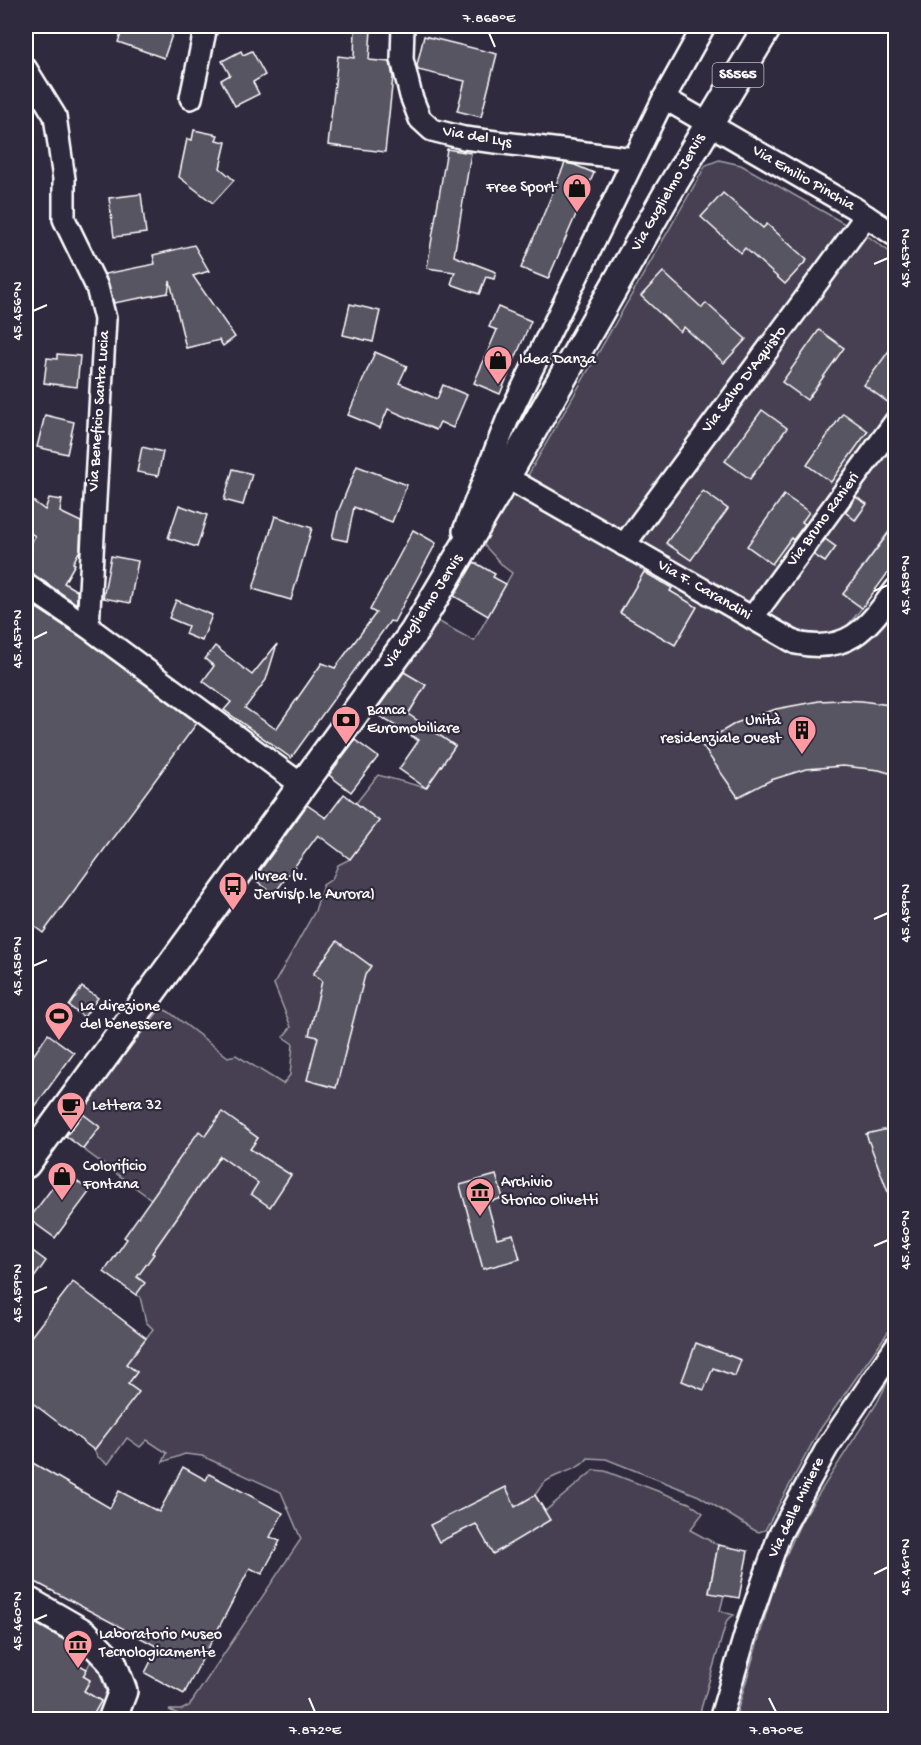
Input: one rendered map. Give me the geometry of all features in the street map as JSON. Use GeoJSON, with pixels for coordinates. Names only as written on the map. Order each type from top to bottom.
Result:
{"type":"FeatureCollection","features":[{"type":"Feature","properties":{"kind":"main road","name":"Via Guglielmo Jervis"},"geometry":{"type":"LineString","coordinates":[[26,1164],[414,632],[768,26]]}},
{"type":"Feature","properties":{"kind":"main road"},"geometry":{"type":"LineString","coordinates":[[26,1600],[85,1634],[112,1662],[123,1691],[112,1719]]}},
{"type":"Feature","properties":{"kind":"street"},"geometry":{"type":"LineString","coordinates":[[191,98],[206,26]]}},
{"type":"Feature","properties":{"kind":"street","name":"Via del Lys"},"geometry":{"type":"LineString","coordinates":[[403,26],[402,59],[411,96],[420,119],[432,130],[464,138],[634,159]]}},
{"type":"Feature","properties":{"kind":"street"},"geometry":{"type":"LineString","coordinates":[[464,549],[461,537],[508,418],[664,98],[704,26]]}},
{"type":"Feature","properties":{"kind":"street","name":"Via Beneficio Santa Lucia"},"geometry":{"type":"LineString","coordinates":[[26,69],[55,116],[64,179],[64,219],[97,287],[105,319],[88,627]]}},
{"type":"Feature","properties":{"kind":"street","name":"Via Emilio Pinchia"},"geometry":{"type":"LineString","coordinates":[[664,98],[866,216],[893,229]]}},
{"type":"Feature","properties":{"kind":"street","name":"Via Salvo D'Aquisto"},"geometry":{"type":"LineString","coordinates":[[624,544],[866,216]]}},
{"type":"Feature","properties":{"kind":"street","name":"Via Bruno Ranieri"},"geometry":{"type":"LineString","coordinates":[[752,618],[896,421]]}},
{"type":"Feature","properties":{"kind":"street","name":"Via F. Carandini"},"geometry":{"type":"LineString","coordinates":[[506,477],[796,643],[825,647],[848,639],[875,617],[896,589]]}},
{"type":"Feature","properties":{"kind":"street"},"geometry":{"type":"LineString","coordinates":[[26,585],[88,627],[303,786]]}},
{"type":"Feature","properties":{"kind":"street","name":"Via delle Miniere"},"geometry":{"type":"LineString","coordinates":[[720,1719],[748,1622],[779,1536],[827,1448],[896,1346]]}},
{"type":"Feature","properties":{"kind":"shaded area"},"geometry":{"type":"Polygon","coordinates":[[[719,160],[741,165],[847,225],[622,532],[527,477],[706,165],[719,160]]]}},
{"type":"Feature","properties":{"kind":"shaded area"},"geometry":{"type":"Polygon","coordinates":[[[865,234],[895,256],[895,409],[752,606],[642,541],[865,234]]]}},
{"type":"Feature","properties":{"kind":"shaded area"},"geometry":{"type":"Polygon","coordinates":[[[890,444],[895,448],[895,523],[843,594],[862,608],[843,631],[836,635],[803,635],[766,616],[811,553],[825,562],[836,547],[823,537],[842,510],[856,520],[866,504],[853,495],[890,444]]]}},
{"type":"Feature","properties":{"kind":"shaded area"},"geometry":{"type":"Polygon","coordinates":[[[513,493],[803,654],[821,656],[847,652],[867,639],[895,605],[895,1322],[819,1431],[765,1530],[759,1532],[754,1530],[699,1496],[606,1459],[588,1458],[579,1466],[549,1479],[535,1495],[545,1511],[594,1470],[605,1471],[689,1503],[703,1513],[690,1530],[718,1545],[709,1592],[724,1595],[720,1611],[734,1615],[727,1620],[698,1719],[192,1720],[169,1710],[181,1710],[189,1706],[301,1539],[281,1492],[202,1456],[185,1454],[163,1462],[167,1453],[147,1440],[140,1447],[127,1438],[108,1464],[98,1457],[94,1450],[138,1392],[128,1384],[137,1372],[126,1364],[153,1329],[146,1322],[140,1297],[136,1295],[137,1277],[220,1156],[237,1168],[258,1138],[221,1113],[205,1136],[199,1132],[151,1199],[83,1149],[99,1128],[80,1112],[161,1008],[228,1057],[236,1055],[283,1084],[290,1075],[293,1044],[283,1037],[291,1027],[274,984],[315,911],[323,885],[332,879],[338,865],[350,859],[379,821],[356,803],[378,775],[426,788],[455,746],[428,727],[418,741],[400,729],[425,686],[401,671],[436,620],[474,641],[512,573],[483,544],[513,493]]]}},
{"type":"Feature","properties":{"kind":"shaded area"},"geometry":{"type":"Polygon","coordinates":[[[895,1367],[895,1719],[735,1719],[778,1573],[802,1520],[877,1403],[895,1367]]]}},
{"type":"Feature","properties":{"kind":"shaded area"},"geometry":{"type":"Polygon","coordinates":[[[92,1659],[99,1671],[109,1701],[101,1719],[91,1719],[101,1701],[84,1691],[90,1681],[83,1676],[92,1659]]]}},
{"type":"Feature","properties":{"kind":"building"},"geometry":{"type":"Polygon","coordinates":[[[124,26],[154,26],[173,32],[164,58],[118,42],[124,26]]]}},
{"type":"Feature","properties":{"kind":"building"},"geometry":{"type":"Polygon","coordinates":[[[355,28],[371,29],[369,60],[390,62],[393,77],[385,152],[328,145],[338,56],[354,58],[355,28]]]}},
{"type":"Feature","properties":{"kind":"building"},"geometry":{"type":"Polygon","coordinates":[[[424,36],[497,54],[481,117],[457,111],[465,81],[418,70],[417,65],[424,36]]]}},
{"type":"Feature","properties":{"kind":"building"},"geometry":{"type":"Polygon","coordinates":[[[241,51],[243,55],[252,51],[265,75],[253,82],[259,94],[235,106],[221,80],[230,75],[222,61],[241,51]]]}},
{"type":"Feature","properties":{"kind":"building"},"geometry":{"type":"Polygon","coordinates":[[[194,130],[218,135],[216,140],[226,142],[220,168],[234,180],[213,203],[179,177],[187,139],[192,140],[194,130]]]}},
{"type":"Feature","properties":{"kind":"building"},"geometry":{"type":"Polygon","coordinates":[[[447,149],[471,153],[454,256],[496,272],[494,279],[486,277],[479,294],[451,284],[455,272],[427,268],[447,149]]]}},
{"type":"Feature","properties":{"kind":"building"},"geometry":{"type":"Polygon","coordinates":[[[565,163],[594,173],[548,279],[521,268],[565,163]]]}},
{"type":"Feature","properties":{"kind":"building"},"geometry":{"type":"Polygon","coordinates":[[[723,193],[763,228],[767,224],[807,260],[785,284],[745,248],[741,253],[701,217],[723,193]]]}},
{"type":"Feature","properties":{"kind":"building"},"geometry":{"type":"Polygon","coordinates":[[[141,194],[146,233],[114,237],[109,198],[141,194]]]}},
{"type":"Feature","properties":{"kind":"building"},"geometry":{"type":"Polygon","coordinates":[[[194,245],[209,271],[193,276],[235,337],[223,346],[219,340],[186,348],[170,281],[168,293],[114,303],[105,274],[155,264],[153,255],[194,245]]]}},
{"type":"Feature","properties":{"kind":"building"},"geometry":{"type":"Polygon","coordinates":[[[663,272],[702,308],[706,303],[746,339],[724,363],[684,327],[680,332],[641,296],[663,272]]]}},
{"type":"Feature","properties":{"kind":"building"},"geometry":{"type":"Polygon","coordinates":[[[350,304],[380,311],[373,342],[343,335],[350,304]]]}},
{"type":"Feature","properties":{"kind":"building"},"geometry":{"type":"Polygon","coordinates":[[[498,307],[531,321],[500,394],[474,383],[497,330],[489,327],[498,307]]]}},
{"type":"Feature","properties":{"kind":"building"},"geometry":{"type":"Polygon","coordinates":[[[819,330],[844,348],[807,400],[782,382],[819,330]]]}},
{"type":"Feature","properties":{"kind":"building"},"geometry":{"type":"Polygon","coordinates":[[[896,341],[896,408],[864,385],[896,341]]]}},
{"type":"Feature","properties":{"kind":"building"},"geometry":{"type":"Polygon","coordinates":[[[375,352],[407,366],[399,383],[437,399],[443,385],[467,395],[453,428],[440,422],[436,430],[388,409],[380,428],[348,415],[375,352]]]}},
{"type":"Feature","properties":{"kind":"building"},"geometry":{"type":"Polygon","coordinates":[[[57,354],[80,356],[77,387],[44,383],[47,358],[57,359],[57,354]]]}},
{"type":"Feature","properties":{"kind":"building"},"geometry":{"type":"Polygon","coordinates":[[[762,410],[787,428],[750,479],[725,461],[762,410]]]}},
{"type":"Feature","properties":{"kind":"building"},"geometry":{"type":"Polygon","coordinates":[[[843,413],[868,431],[831,482],[807,465],[843,413]]]}},
{"type":"Feature","properties":{"kind":"building"},"geometry":{"type":"Polygon","coordinates":[[[45,415],[74,422],[67,454],[37,447],[45,415]]]}},
{"type":"Feature","properties":{"kind":"building"},"geometry":{"type":"Polygon","coordinates":[[[142,447],[163,452],[158,476],[137,472],[142,447]]]}},
{"type":"Feature","properties":{"kind":"building"},"geometry":{"type":"Polygon","coordinates":[[[357,466],[407,485],[392,522],[354,507],[347,541],[332,538],[338,512],[357,466]]]}},
{"type":"Feature","properties":{"kind":"building"},"geometry":{"type":"Polygon","coordinates":[[[233,469],[252,474],[243,505],[224,500],[233,469]]]}},
{"type":"Feature","properties":{"kind":"building"},"geometry":{"type":"Polygon","coordinates":[[[703,491],[728,509],[691,560],[666,543],[703,491]]]}},
{"type":"Feature","properties":{"kind":"building"},"geometry":{"type":"Polygon","coordinates":[[[784,495],[809,512],[802,522],[805,524],[793,540],[791,538],[772,564],[747,546],[784,495]]]}},
{"type":"Feature","properties":{"kind":"building"},"geometry":{"type":"Polygon","coordinates":[[[26,496],[45,510],[49,498],[62,500],[60,512],[81,522],[80,550],[64,583],[77,591],[77,604],[33,574],[26,572],[26,551],[35,536],[26,530],[26,496]]]}},
{"type":"Feature","properties":{"kind":"building"},"geometry":{"type":"Polygon","coordinates":[[[856,497],[867,504],[855,520],[845,512],[856,497]]]}},
{"type":"Feature","properties":{"kind":"building"},"geometry":{"type":"Polygon","coordinates":[[[179,505],[207,515],[197,547],[168,538],[179,505]]]}},
{"type":"Feature","properties":{"kind":"building"},"geometry":{"type":"Polygon","coordinates":[[[275,516],[312,528],[291,600],[253,589],[275,516]]]}},
{"type":"Feature","properties":{"kind":"building"},"geometry":{"type":"Polygon","coordinates":[[[896,523],[896,562],[862,608],[843,594],[896,523]]]}},
{"type":"Feature","properties":{"kind":"building"},"geometry":{"type":"Polygon","coordinates":[[[413,530],[436,543],[394,622],[390,621],[291,758],[224,710],[231,702],[203,681],[214,666],[205,659],[215,646],[252,675],[277,644],[266,680],[245,708],[276,729],[322,663],[335,668],[376,613],[370,610],[413,530]]]}},
{"type":"Feature","properties":{"kind":"building"},"geometry":{"type":"Polygon","coordinates":[[[825,539],[836,547],[825,562],[814,555],[825,539]]]}},
{"type":"Feature","properties":{"kind":"building"},"geometry":{"type":"Polygon","coordinates":[[[111,556],[138,561],[130,603],[103,598],[111,556]]]}},
{"type":"Feature","properties":{"kind":"building"},"geometry":{"type":"Polygon","coordinates":[[[474,562],[495,574],[493,577],[506,584],[488,616],[454,596],[474,562]]]}},
{"type":"Feature","properties":{"kind":"building"},"geometry":{"type":"Polygon","coordinates":[[[644,572],[672,588],[670,591],[697,607],[675,645],[620,613],[644,572]]]}},
{"type":"Feature","properties":{"kind":"building"},"geometry":{"type":"Polygon","coordinates":[[[176,600],[212,615],[202,641],[185,634],[188,626],[169,618],[176,600]]]}},
{"type":"Feature","properties":{"kind":"building"},"geometry":{"type":"Polygon","coordinates":[[[37,608],[81,637],[197,723],[43,933],[26,920],[26,624],[37,608]]]}},
{"type":"Feature","properties":{"kind":"building"},"geometry":{"type":"Polygon","coordinates":[[[404,672],[426,685],[408,714],[455,746],[426,788],[399,769],[419,740],[374,713],[404,672]]]}},
{"type":"Feature","properties":{"kind":"building","name":"Unità residenziale Ovest"},"geometry":{"type":"Polygon","coordinates":[[[840,700],[896,706],[896,775],[879,770],[843,766],[806,769],[771,780],[738,797],[701,744],[736,723],[776,709],[819,701],[840,700]]]}},
{"type":"Feature","properties":{"kind":"building"},"geometry":{"type":"Polygon","coordinates":[[[355,740],[378,757],[351,792],[329,775],[355,740]]]}},
{"type":"Feature","properties":{"kind":"building"},"geometry":{"type":"Polygon","coordinates":[[[344,794],[379,821],[350,859],[318,835],[274,894],[254,879],[307,805],[326,818],[344,794]]]}},
{"type":"Feature","properties":{"kind":"building"},"geometry":{"type":"Polygon","coordinates":[[[337,941],[371,966],[365,975],[336,1088],[307,1080],[318,1037],[309,1035],[322,981],[313,974],[337,941]]]}},
{"type":"Feature","properties":{"kind":"building"},"geometry":{"type":"Polygon","coordinates":[[[82,987],[98,998],[84,1017],[69,1006],[82,987]]]}},
{"type":"Feature","properties":{"kind":"building"},"geometry":{"type":"Polygon","coordinates":[[[48,1034],[74,1053],[26,1119],[26,1066],[48,1034]]]}},
{"type":"Feature","properties":{"kind":"building"},"geometry":{"type":"Polygon","coordinates":[[[222,1112],[258,1138],[250,1149],[291,1175],[270,1207],[251,1194],[258,1183],[220,1156],[137,1277],[145,1283],[136,1295],[104,1272],[127,1239],[124,1237],[199,1131],[205,1136],[222,1112]]]}},
{"type":"Feature","properties":{"kind":"building"},"geometry":{"type":"Polygon","coordinates":[[[83,1114],[100,1127],[83,1149],[66,1136],[83,1114]]]}},
{"type":"Feature","properties":{"kind":"building"},"geometry":{"type":"Polygon","coordinates":[[[896,1127],[896,1208],[894,1208],[866,1134],[896,1127]]]}},
{"type":"Feature","properties":{"kind":"building","name":"Colorificio Fontana"},"geometry":{"type":"Polygon","coordinates":[[[64,1172],[90,1191],[55,1238],[29,1219],[64,1172]]]}},
{"type":"Feature","properties":{"kind":"building","name":"Archivio Storico Olivetti"},"geometry":{"type":"Polygon","coordinates":[[[496,1175],[503,1198],[487,1202],[497,1238],[513,1234],[520,1259],[483,1269],[460,1185],[496,1175]]]}},
{"type":"Feature","properties":{"kind":"building"},"geometry":{"type":"Polygon","coordinates":[[[26,1246],[46,1261],[26,1289],[26,1246]]]}},
{"type":"Feature","properties":{"kind":"building"},"geometry":{"type":"Polygon","coordinates":[[[73,1282],[146,1338],[126,1364],[137,1372],[128,1384],[139,1392],[94,1450],[26,1398],[26,1343],[73,1282]]]}},
{"type":"Feature","properties":{"kind":"building"},"geometry":{"type":"Polygon","coordinates":[[[696,1343],[741,1360],[735,1376],[713,1368],[704,1390],[682,1381],[696,1343]]]}},
{"type":"Feature","properties":{"kind":"building"},"geometry":{"type":"Polygon","coordinates":[[[26,1459],[110,1508],[119,1491],[159,1512],[183,1467],[206,1480],[209,1474],[283,1513],[270,1537],[280,1541],[262,1574],[250,1568],[184,1694],[145,1673],[158,1647],[26,1577],[26,1459]]]}},
{"type":"Feature","properties":{"kind":"building"},"geometry":{"type":"Polygon","coordinates":[[[506,1487],[515,1507],[535,1495],[550,1520],[493,1554],[476,1524],[439,1542],[430,1525],[506,1487]]]}},
{"type":"Feature","properties":{"kind":"building"},"geometry":{"type":"Polygon","coordinates":[[[718,1545],[748,1551],[739,1598],[709,1593],[718,1545]]]}},
{"type":"Feature","properties":{"kind":"building"},"geometry":{"type":"Polygon","coordinates":[[[26,1618],[75,1646],[72,1650],[81,1655],[76,1663],[87,1669],[83,1676],[90,1680],[84,1691],[101,1701],[91,1719],[26,1719],[26,1618]]]}},
{"type":"Feature","properties":{"kind":"place","name":"Free Sport"},"geometry":{"type":"Point","coordinates":[577,214]}},
{"type":"Feature","properties":{"kind":"place","name":"Idea Danza"},"geometry":{"type":"Point","coordinates":[498,386]}},
{"type":"Feature","properties":{"kind":"place","name":"Banca Euromobiliare"},"geometry":{"type":"Point","coordinates":[346,746]}},
{"type":"Feature","properties":{"kind":"place","name":"Unità residenziale Ovest"},"geometry":{"type":"Point","coordinates":[802,756]}},
{"type":"Feature","properties":{"kind":"place","name":"Ivrea (v. Jervis/p.le Aurora)"},"geometry":{"type":"Point","coordinates":[233,912]}},
{"type":"Feature","properties":{"kind":"place","name":"La direzione del benessere"},"geometry":{"type":"Point","coordinates":[59,1042]}},
{"type":"Feature","properties":{"kind":"place","name":"Lettera 32"},"geometry":{"type":"Point","coordinates":[71,1132]}},
{"type":"Feature","properties":{"kind":"place","name":"Colorificio Fontana"},"geometry":{"type":"Point","coordinates":[62,1202]}},
{"type":"Feature","properties":{"kind":"place","name":"Archivio Storico Olivetti"},"geometry":{"type":"Point","coordinates":[480,1218]}},
{"type":"Feature","properties":{"kind":"place","name":"Laboratorio Museo Tecnologicamente"},"geometry":{"type":"Point","coordinates":[78,1670]}}]}
